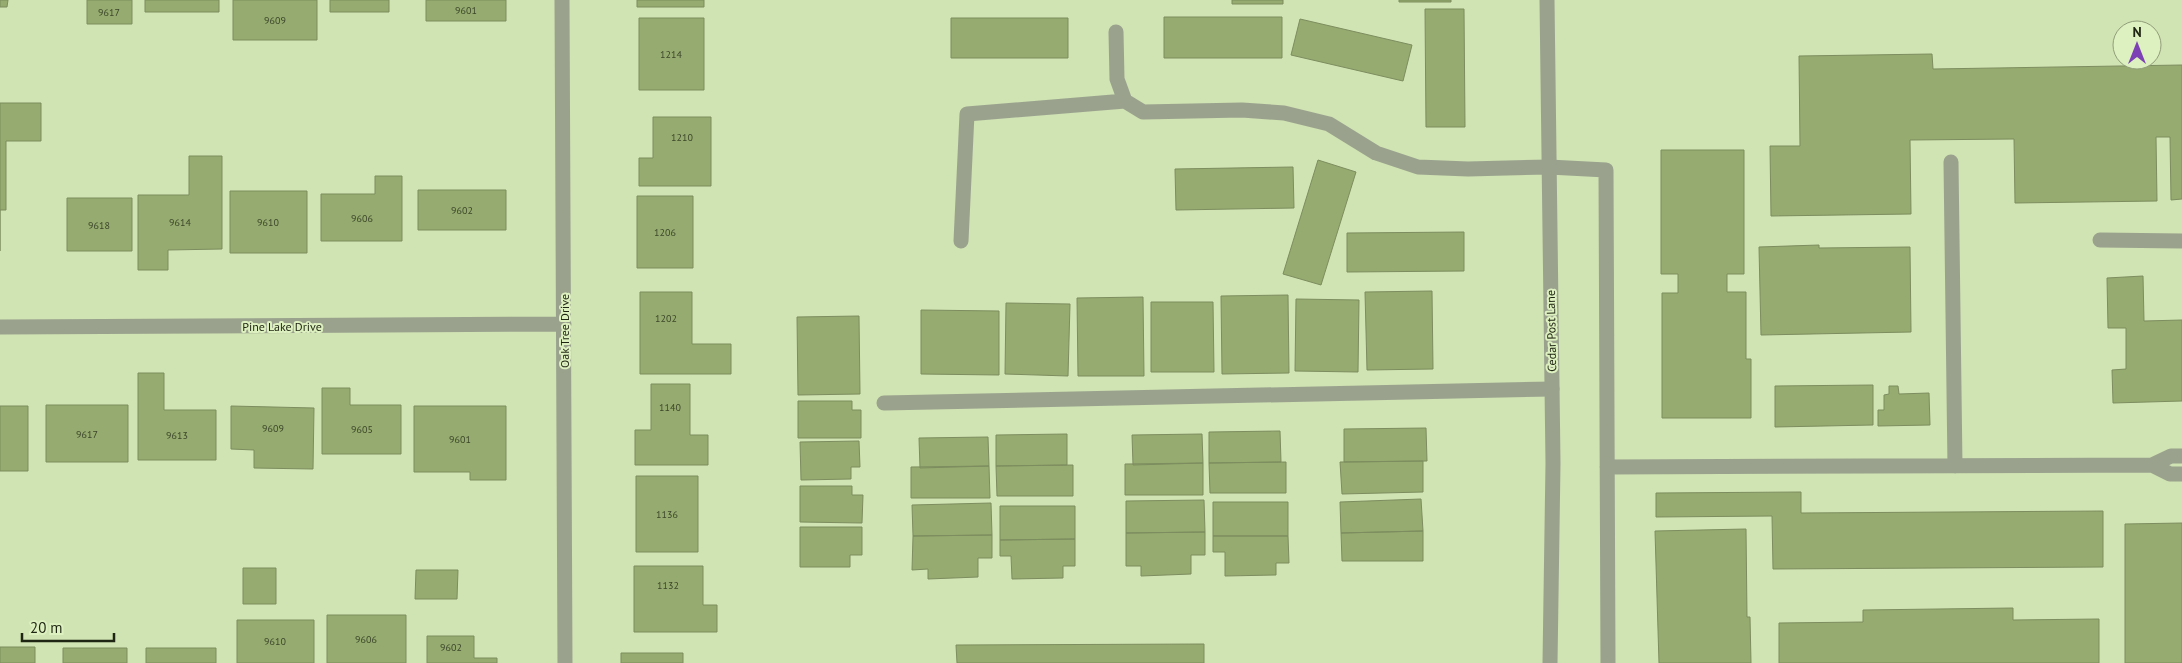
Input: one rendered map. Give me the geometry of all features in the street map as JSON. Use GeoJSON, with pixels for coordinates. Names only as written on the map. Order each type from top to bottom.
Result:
{"type":"FeatureCollection","features":[{"type":"Feature","properties":{"kind":"street","name":"Oak Tree Drive"},"geometry":{"type":"LineString","coordinates":[[562,0],[565,663]]}},
{"type":"Feature","properties":{"kind":"street","name":"Cedar Post Lane"},"geometry":{"type":"LineString","coordinates":[[1547,0],[1552,389],[1550,663]]}},
{"type":"Feature","properties":{"kind":"street"},"geometry":{"type":"LineString","coordinates":[[1116,32],[1117,79],[1125,101]]}},
{"type":"Feature","properties":{"kind":"street"},"geometry":{"type":"LineString","coordinates":[[961,241],[967,114],[1125,101],[1143,112],[1242,110],[1293,116],[1329,124],[1376,153],[1418,167],[1468,169],[1549,167],[1606,170],[1608,663]]}},
{"type":"Feature","properties":{"kind":"street"},"geometry":{"type":"LineString","coordinates":[[1951,162],[1955,466]]}},
{"type":"Feature","properties":{"kind":"street"},"geometry":{"type":"LineString","coordinates":[[2100,240],[2182,241]]}},
{"type":"Feature","properties":{"kind":"street","name":"Pine Lake Drive"},"geometry":{"type":"LineString","coordinates":[[0,327],[564,324]]}},
{"type":"Feature","properties":{"kind":"street"},"geometry":{"type":"LineString","coordinates":[[884,403],[1552,389]]}},
{"type":"Feature","properties":{"kind":"street"},"geometry":{"type":"LineString","coordinates":[[1607,467],[2152,465],[2170,456],[2182,456]]}},
{"type":"Feature","properties":{"kind":"street"},"geometry":{"type":"LineString","coordinates":[[2152,465],[2170,474],[2182,474]]}},
{"type":"Feature","properties":{"kind":"building"},"geometry":{"type":"Polygon","coordinates":[[[0,0],[8,0],[7,7],[0,7],[0,0]]]}},
{"type":"Feature","properties":{"kind":"building"},"geometry":{"type":"Polygon","coordinates":[[[87,0],[132,0],[132,24],[87,24],[87,0]]]}},
{"type":"Feature","properties":{"kind":"building"},"geometry":{"type":"Polygon","coordinates":[[[145,0],[219,0],[219,12],[145,12],[145,0]]]}},
{"type":"Feature","properties":{"kind":"building"},"geometry":{"type":"Polygon","coordinates":[[[233,0],[317,0],[317,40],[233,40],[233,0]]]}},
{"type":"Feature","properties":{"kind":"building"},"geometry":{"type":"Polygon","coordinates":[[[330,0],[389,0],[389,12],[330,12],[330,0]]]}},
{"type":"Feature","properties":{"kind":"building"},"geometry":{"type":"Polygon","coordinates":[[[426,0],[506,0],[506,21],[426,21],[426,0]]]}},
{"type":"Feature","properties":{"kind":"building"},"geometry":{"type":"Polygon","coordinates":[[[637,0],[704,0],[704,7],[637,7],[637,0]]]}},
{"type":"Feature","properties":{"kind":"building"},"geometry":{"type":"Polygon","coordinates":[[[1232,0],[1283,0],[1283,4],[1232,4],[1232,0]]]}},
{"type":"Feature","properties":{"kind":"building"},"geometry":{"type":"Polygon","coordinates":[[[1399,0],[1451,0],[1451,2],[1399,2],[1399,0]]]}},
{"type":"Feature","properties":{"kind":"building"},"geometry":{"type":"Polygon","coordinates":[[[1425,9],[1464,9],[1465,127],[1426,127],[1425,9]]]}},
{"type":"Feature","properties":{"kind":"building"},"geometry":{"type":"Polygon","coordinates":[[[1164,17],[1282,17],[1282,58],[1164,58],[1164,17]]]}},
{"type":"Feature","properties":{"kind":"building"},"geometry":{"type":"Polygon","coordinates":[[[639,18],[704,18],[704,90],[639,90],[639,18]]]}},
{"type":"Feature","properties":{"kind":"building"},"geometry":{"type":"Polygon","coordinates":[[[951,18],[1068,18],[1068,58],[951,58],[951,18]]]}},
{"type":"Feature","properties":{"kind":"building"},"geometry":{"type":"Polygon","coordinates":[[[1300,19],[1412,45],[1403,81],[1291,55],[1300,19]]]}},
{"type":"Feature","properties":{"kind":"building"},"geometry":{"type":"Polygon","coordinates":[[[1932,54],[1933,69],[2112,66],[2112,70],[2162,70],[2162,65],[2182,65],[2182,199],[2171,200],[2170,137],[2156,137],[2157,201],[2015,203],[2014,139],[1910,140],[1911,214],[1771,216],[1770,146],[1800,146],[1799,56],[1932,54]]]}},
{"type":"Feature","properties":{"kind":"building"},"geometry":{"type":"Polygon","coordinates":[[[0,103],[41,103],[41,141],[6,141],[6,210],[0,210],[0,103]]]}},
{"type":"Feature","properties":{"kind":"building"},"geometry":{"type":"Polygon","coordinates":[[[653,117],[711,117],[711,186],[639,186],[639,158],[653,158],[653,117]]]}},
{"type":"Feature","properties":{"kind":"building"},"geometry":{"type":"Polygon","coordinates":[[[1661,150],[1744,150],[1744,274],[1727,274],[1727,292],[1746,292],[1746,359],[1751,359],[1751,418],[1662,418],[1662,293],[1678,293],[1678,274],[1661,274],[1661,150]]]}},
{"type":"Feature","properties":{"kind":"building"},"geometry":{"type":"Polygon","coordinates":[[[189,156],[222,156],[222,249],[168,250],[168,270],[138,270],[138,195],[189,195],[189,156]]]}},
{"type":"Feature","properties":{"kind":"building"},"geometry":{"type":"Polygon","coordinates":[[[1318,160],[1356,172],[1321,285],[1283,274],[1318,160]]]}},
{"type":"Feature","properties":{"kind":"building"},"geometry":{"type":"Polygon","coordinates":[[[1293,167],[1294,208],[1176,210],[1175,169],[1293,167]]]}},
{"type":"Feature","properties":{"kind":"building"},"geometry":{"type":"Polygon","coordinates":[[[375,176],[402,176],[402,241],[321,241],[321,194],[375,194],[375,176]]]}},
{"type":"Feature","properties":{"kind":"building"},"geometry":{"type":"Polygon","coordinates":[[[418,190],[506,190],[506,230],[418,230],[418,190]]]}},
{"type":"Feature","properties":{"kind":"building"},"geometry":{"type":"Polygon","coordinates":[[[230,191],[307,191],[307,253],[230,253],[230,191]]]}},
{"type":"Feature","properties":{"kind":"building"},"geometry":{"type":"Polygon","coordinates":[[[637,196],[693,196],[693,268],[637,268],[637,196]]]}},
{"type":"Feature","properties":{"kind":"building"},"geometry":{"type":"Polygon","coordinates":[[[67,198],[132,198],[132,251],[67,251],[67,198]]]}},
{"type":"Feature","properties":{"kind":"building"},"geometry":{"type":"Polygon","coordinates":[[[1464,232],[1464,271],[1347,272],[1347,233],[1464,232]]]}},
{"type":"Feature","properties":{"kind":"building"},"geometry":{"type":"Polygon","coordinates":[[[1819,245],[1819,248],[1910,247],[1911,332],[1761,335],[1759,247],[1819,245]]]}},
{"type":"Feature","properties":{"kind":"building"},"geometry":{"type":"Polygon","coordinates":[[[2143,276],[2144,321],[2182,320],[2182,401],[2113,403],[2112,370],[2126,369],[2126,328],[2108,328],[2107,278],[2143,276]]]}},
{"type":"Feature","properties":{"kind":"building"},"geometry":{"type":"Polygon","coordinates":[[[1432,291],[1433,369],[1367,370],[1365,292],[1432,291]]]}},
{"type":"Feature","properties":{"kind":"building"},"geometry":{"type":"Polygon","coordinates":[[[640,292],[692,292],[692,344],[731,344],[731,374],[640,374],[640,292]]]}},
{"type":"Feature","properties":{"kind":"building"},"geometry":{"type":"Polygon","coordinates":[[[1288,295],[1289,373],[1222,374],[1221,296],[1288,295]]]}},
{"type":"Feature","properties":{"kind":"building"},"geometry":{"type":"Polygon","coordinates":[[[1143,297],[1144,376],[1078,376],[1077,298],[1143,297]]]}},
{"type":"Feature","properties":{"kind":"building"},"geometry":{"type":"Polygon","coordinates":[[[1296,299],[1359,300],[1358,372],[1295,371],[1296,299]]]}},
{"type":"Feature","properties":{"kind":"building"},"geometry":{"type":"Polygon","coordinates":[[[1151,302],[1213,302],[1214,372],[1151,372],[1151,302]]]}},
{"type":"Feature","properties":{"kind":"building"},"geometry":{"type":"Polygon","coordinates":[[[1006,303],[1070,304],[1068,376],[1005,374],[1006,303]]]}},
{"type":"Feature","properties":{"kind":"building"},"geometry":{"type":"Polygon","coordinates":[[[921,310],[999,311],[999,375],[921,374],[921,310]]]}},
{"type":"Feature","properties":{"kind":"building"},"geometry":{"type":"Polygon","coordinates":[[[859,316],[860,394],[798,395],[797,317],[859,316]]]}},
{"type":"Feature","properties":{"kind":"building"},"geometry":{"type":"Polygon","coordinates":[[[138,373],[164,373],[164,410],[216,410],[216,460],[138,460],[138,373]]]}},
{"type":"Feature","properties":{"kind":"building"},"geometry":{"type":"Polygon","coordinates":[[[651,384],[690,384],[690,435],[708,435],[708,465],[635,465],[635,430],[651,430],[651,384]]]}},
{"type":"Feature","properties":{"kind":"building"},"geometry":{"type":"Polygon","coordinates":[[[1873,385],[1873,425],[1775,427],[1775,386],[1873,385]]]}},
{"type":"Feature","properties":{"kind":"building"},"geometry":{"type":"Polygon","coordinates":[[[1889,386],[1898,386],[1899,394],[1929,393],[1930,425],[1878,426],[1878,410],[1884,410],[1884,395],[1889,394],[1889,386]]]}},
{"type":"Feature","properties":{"kind":"building"},"geometry":{"type":"Polygon","coordinates":[[[322,388],[350,388],[350,405],[401,405],[401,454],[322,454],[322,388]]]}},
{"type":"Feature","properties":{"kind":"building"},"geometry":{"type":"Polygon","coordinates":[[[798,401],[852,401],[852,410],[861,410],[861,438],[798,438],[798,401]]]}},
{"type":"Feature","properties":{"kind":"building"},"geometry":{"type":"Polygon","coordinates":[[[46,405],[128,405],[128,462],[46,462],[46,405]]]}},
{"type":"Feature","properties":{"kind":"building"},"geometry":{"type":"Polygon","coordinates":[[[0,406],[28,406],[28,471],[0,471],[0,406]]]}},
{"type":"Feature","properties":{"kind":"building"},"geometry":{"type":"Polygon","coordinates":[[[231,406],[314,408],[313,469],[254,468],[254,450],[231,449],[231,406]]]}},
{"type":"Feature","properties":{"kind":"building"},"geometry":{"type":"Polygon","coordinates":[[[414,406],[506,406],[506,480],[470,480],[470,472],[414,472],[414,406]]]}},
{"type":"Feature","properties":{"kind":"building"},"geometry":{"type":"Polygon","coordinates":[[[1426,428],[1427,461],[1344,462],[1344,429],[1426,428]]]}},
{"type":"Feature","properties":{"kind":"building"},"geometry":{"type":"Polygon","coordinates":[[[1280,431],[1281,462],[1209,463],[1209,432],[1280,431]]]}},
{"type":"Feature","properties":{"kind":"building"},"geometry":{"type":"Polygon","coordinates":[[[1067,434],[1067,465],[996,466],[996,435],[1067,434]]]}},
{"type":"Feature","properties":{"kind":"building"},"geometry":{"type":"Polygon","coordinates":[[[1202,434],[1203,463],[1133,465],[1132,435],[1202,434]]]}},
{"type":"Feature","properties":{"kind":"building"},"geometry":{"type":"Polygon","coordinates":[[[988,437],[989,466],[920,468],[919,438],[988,437]]]}},
{"type":"Feature","properties":{"kind":"building"},"geometry":{"type":"Polygon","coordinates":[[[859,441],[860,467],[851,467],[851,479],[801,480],[800,442],[859,441]]]}},
{"type":"Feature","properties":{"kind":"building"},"geometry":{"type":"Polygon","coordinates":[[[1423,461],[1423,492],[1342,494],[1340,462],[1423,461]]]}},
{"type":"Feature","properties":{"kind":"building"},"geometry":{"type":"Polygon","coordinates":[[[1286,462],[1286,493],[1210,493],[1209,463],[1286,462]]]}},
{"type":"Feature","properties":{"kind":"building"},"geometry":{"type":"Polygon","coordinates":[[[1203,463],[1203,495],[1125,495],[1125,464],[1203,463]]]}},
{"type":"Feature","properties":{"kind":"building"},"geometry":{"type":"Polygon","coordinates":[[[1073,465],[1073,496],[997,496],[996,466],[1073,465]]]}},
{"type":"Feature","properties":{"kind":"building"},"geometry":{"type":"Polygon","coordinates":[[[989,466],[990,498],[911,498],[911,467],[989,466]]]}},
{"type":"Feature","properties":{"kind":"building"},"geometry":{"type":"Polygon","coordinates":[[[636,476],[698,476],[698,552],[636,552],[636,476]]]}},
{"type":"Feature","properties":{"kind":"building"},"geometry":{"type":"Polygon","coordinates":[[[800,486],[852,486],[852,495],[863,495],[862,523],[800,522],[800,486]]]}},
{"type":"Feature","properties":{"kind":"building"},"geometry":{"type":"Polygon","coordinates":[[[1801,492],[1801,513],[2103,511],[2103,567],[1773,569],[1772,516],[1656,517],[1656,493],[1801,492]]]}},
{"type":"Feature","properties":{"kind":"building"},"geometry":{"type":"Polygon","coordinates":[[[1421,499],[1423,531],[1341,533],[1340,502],[1421,499]]]}},
{"type":"Feature","properties":{"kind":"building"},"geometry":{"type":"Polygon","coordinates":[[[1204,500],[1205,532],[1126,533],[1126,501],[1204,500]]]}},
{"type":"Feature","properties":{"kind":"building"},"geometry":{"type":"Polygon","coordinates":[[[1213,502],[1288,502],[1288,536],[1213,536],[1213,502]]]}},
{"type":"Feature","properties":{"kind":"building"},"geometry":{"type":"Polygon","coordinates":[[[991,503],[992,535],[913,536],[912,505],[991,503]]]}},
{"type":"Feature","properties":{"kind":"building"},"geometry":{"type":"Polygon","coordinates":[[[1000,506],[1075,506],[1075,539],[1000,540],[1000,506]]]}},
{"type":"Feature","properties":{"kind":"building"},"geometry":{"type":"Polygon","coordinates":[[[2182,523],[2182,663],[2125,663],[2125,524],[2182,523]]]}},
{"type":"Feature","properties":{"kind":"building"},"geometry":{"type":"Polygon","coordinates":[[[800,527],[862,527],[862,555],[850,555],[850,567],[800,567],[800,527]]]}},
{"type":"Feature","properties":{"kind":"building"},"geometry":{"type":"Polygon","coordinates":[[[1746,529],[1747,617],[1750,617],[1751,663],[1659,663],[1655,531],[1746,529]]]}},
{"type":"Feature","properties":{"kind":"building"},"geometry":{"type":"Polygon","coordinates":[[[1423,531],[1423,561],[1342,561],[1341,533],[1423,531]]]}},
{"type":"Feature","properties":{"kind":"building"},"geometry":{"type":"Polygon","coordinates":[[[1205,532],[1205,555],[1191,555],[1191,574],[1141,576],[1141,566],[1126,566],[1126,533],[1205,532]]]}},
{"type":"Feature","properties":{"kind":"building"},"geometry":{"type":"Polygon","coordinates":[[[992,535],[992,558],[978,558],[978,577],[928,579],[928,569],[912,570],[913,536],[992,535]]]}},
{"type":"Feature","properties":{"kind":"building"},"geometry":{"type":"Polygon","coordinates":[[[1213,536],[1288,536],[1289,563],[1276,563],[1276,575],[1225,576],[1225,552],[1213,552],[1213,536]]]}},
{"type":"Feature","properties":{"kind":"building"},"geometry":{"type":"Polygon","coordinates":[[[1075,539],[1075,566],[1063,566],[1063,578],[1012,579],[1011,556],[1000,556],[1000,540],[1075,539]]]}},
{"type":"Feature","properties":{"kind":"building"},"geometry":{"type":"Polygon","coordinates":[[[634,566],[703,566],[703,605],[717,605],[717,632],[634,632],[634,566]]]}},
{"type":"Feature","properties":{"kind":"building"},"geometry":{"type":"Polygon","coordinates":[[[243,568],[276,568],[276,604],[243,604],[243,568]]]}},
{"type":"Feature","properties":{"kind":"building"},"geometry":{"type":"Polygon","coordinates":[[[416,570],[458,570],[457,599],[415,599],[416,570]]]}},
{"type":"Feature","properties":{"kind":"building"},"geometry":{"type":"Polygon","coordinates":[[[2013,608],[2013,620],[2099,619],[2099,663],[1779,663],[1779,623],[1863,622],[1863,610],[2013,608]]]}},
{"type":"Feature","properties":{"kind":"building"},"geometry":{"type":"Polygon","coordinates":[[[327,615],[406,615],[406,663],[327,663],[327,615]]]}},
{"type":"Feature","properties":{"kind":"building"},"geometry":{"type":"Polygon","coordinates":[[[237,620],[314,620],[314,663],[237,663],[237,620]]]}},
{"type":"Feature","properties":{"kind":"building"},"geometry":{"type":"Polygon","coordinates":[[[427,636],[474,636],[474,658],[497,658],[497,663],[427,663],[427,636]]]}},
{"type":"Feature","properties":{"kind":"building"},"geometry":{"type":"Polygon","coordinates":[[[1204,644],[1204,663],[957,663],[956,645],[1204,644]]]}},
{"type":"Feature","properties":{"kind":"building"},"geometry":{"type":"Polygon","coordinates":[[[0,647],[35,647],[35,663],[0,663],[0,647]]]}},
{"type":"Feature","properties":{"kind":"building"},"geometry":{"type":"Polygon","coordinates":[[[63,648],[127,648],[127,663],[63,663],[63,648]]]}},
{"type":"Feature","properties":{"kind":"building"},"geometry":{"type":"Polygon","coordinates":[[[146,648],[216,648],[216,663],[146,663],[146,648]]]}},
{"type":"Feature","properties":{"kind":"building"},"geometry":{"type":"Polygon","coordinates":[[[621,653],[683,653],[683,663],[621,663],[621,653]]]}}]}
